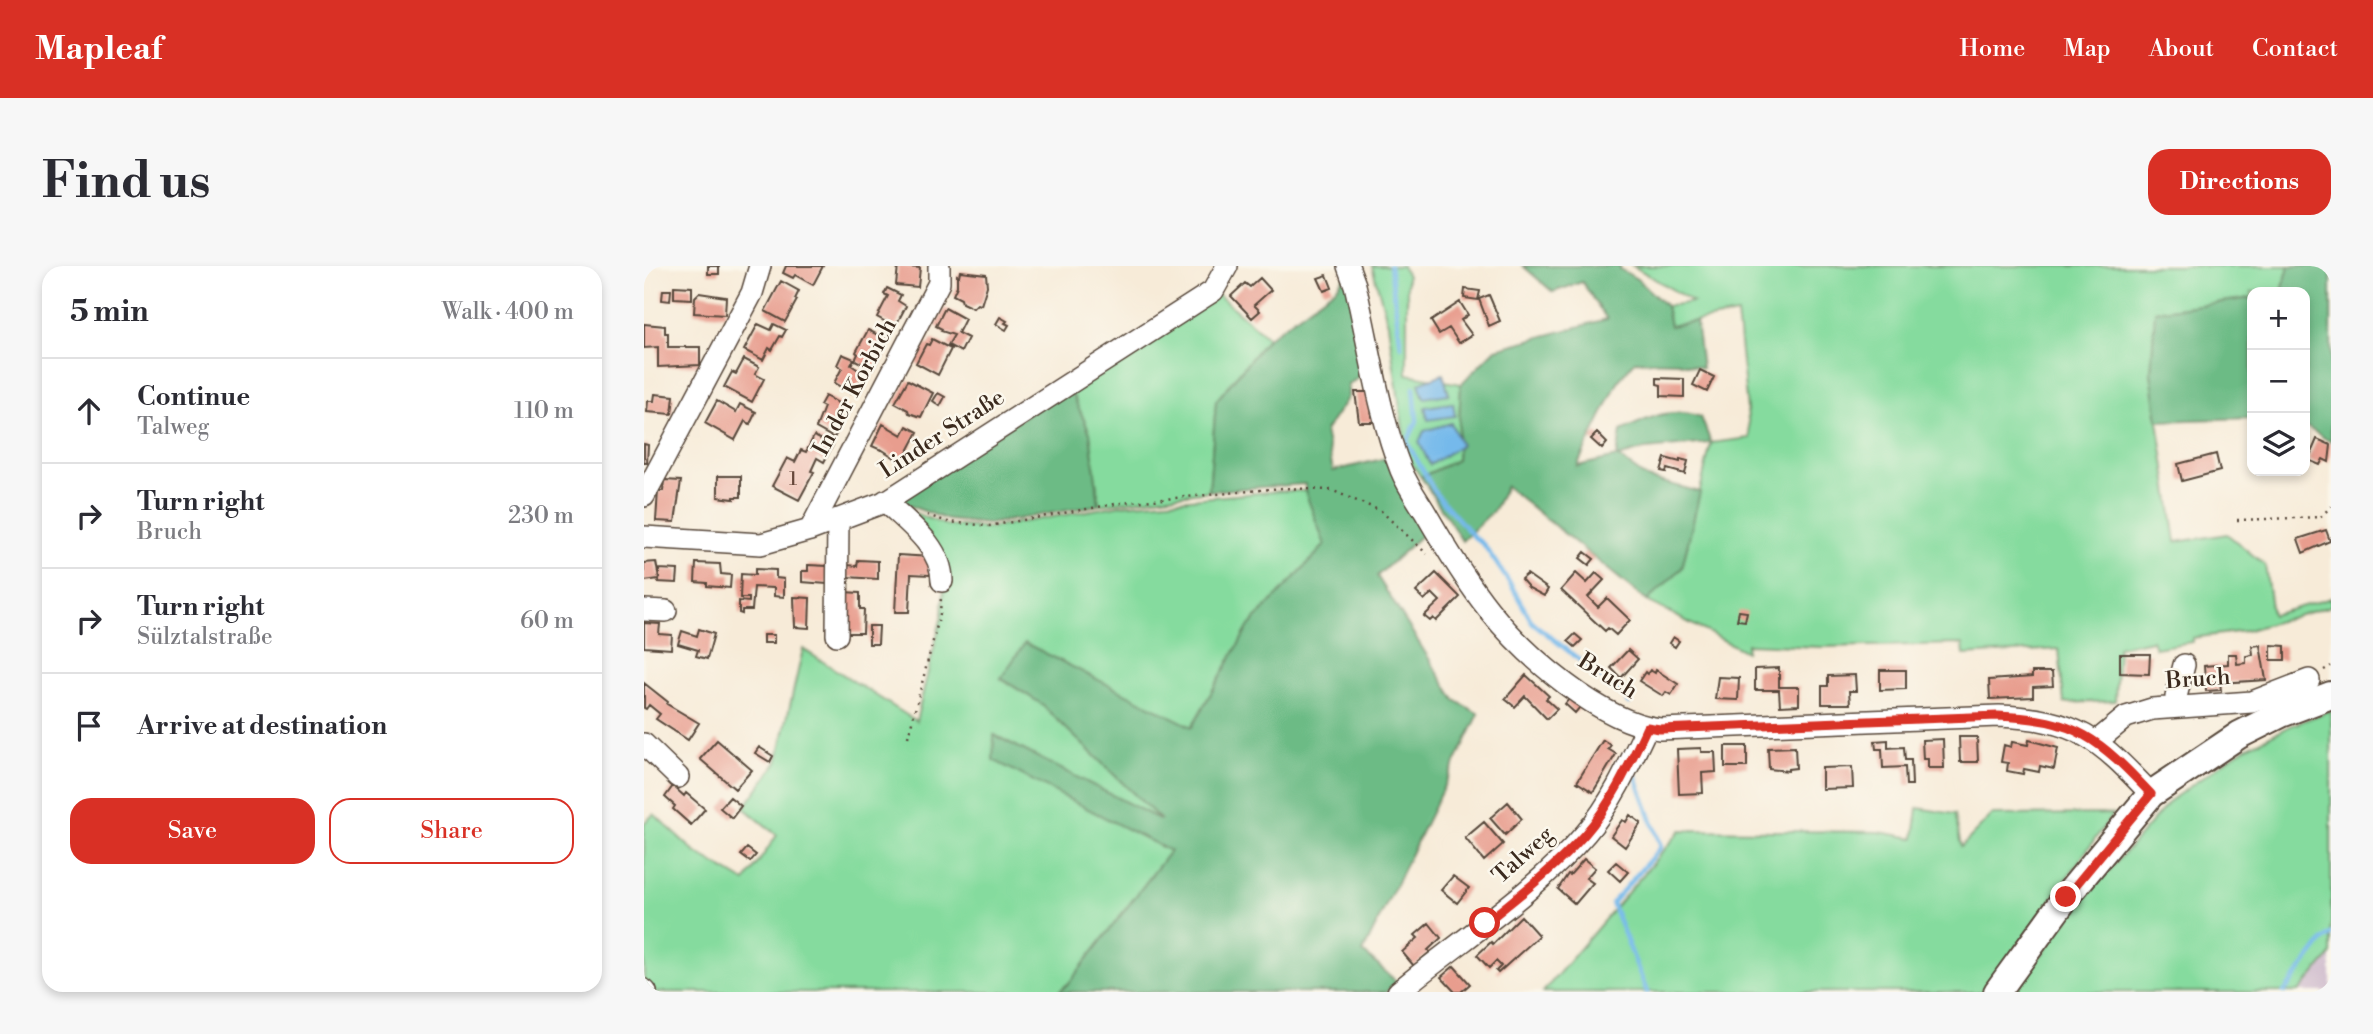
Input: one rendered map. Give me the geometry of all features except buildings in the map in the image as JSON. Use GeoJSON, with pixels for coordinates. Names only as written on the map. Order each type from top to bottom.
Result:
{"type":"FeatureCollection","features":[{"type":"Feature","properties":{"kind":"main road"},"geometry":{"type":"LineString","coordinates":[[1997,992],[2066,897],[2151,794],[2239,736],[2281,714],[2331,695]]}},
{"type":"Feature","properties":{"kind":"street"},"geometry":{"type":"LineString","coordinates":[[644,496],[752,293],[760,266]]}},
{"type":"Feature","properties":{"kind":"street","name":"In der Korbich"},"geometry":{"type":"LineString","coordinates":[[810,530],[939,283],[939,266]]}},
{"type":"Feature","properties":{"kind":"street","name":"Linder Straße"},"geometry":{"type":"LineString","coordinates":[[644,537],[761,544],[810,530],[885,502],[1213,292],[1227,266]]}},
{"type":"Feature","properties":{"kind":"street","name":"Bruch"},"geometry":{"type":"LineString","coordinates":[[1349,266],[1390,435],[1402,473],[1438,535],[1489,610],[1533,656],[1580,693],[1616,716],[1660,729],[2026,717],[2063,725],[2096,742],[2124,765],[2151,794]]}},
{"type":"Feature","properties":{"kind":"street"},"geometry":{"type":"LineString","coordinates":[[885,502],[929,544],[942,571],[942,581]]}},
{"type":"Feature","properties":{"kind":"street"},"geometry":{"type":"LineString","coordinates":[[837,635],[838,519]]}},
{"type":"Feature","properties":{"kind":"street"},"geometry":{"type":"LineString","coordinates":[[644,610],[666,611]]}},
{"type":"Feature","properties":{"kind":"street"},"geometry":{"type":"LineString","coordinates":[[2176,708],[2184,665]]}},
{"type":"Feature","properties":{"kind":"street","name":"Bruch"},"geometry":{"type":"LineString","coordinates":[[2096,742],[2126,717],[2152,709],[2252,702],[2309,680]]}},
{"type":"Feature","properties":{"kind":"street","name":"Talweg"},"geometry":{"type":"LineString","coordinates":[[1398,992],[1549,870],[1586,833],[1605,808],[1647,727]]}},
{"type":"Feature","properties":{"kind":"street"},"geometry":{"type":"LineString","coordinates":[[644,744],[678,777]]}},
{"type":"Feature","properties":{"kind":"path"},"geometry":{"type":"LineString","coordinates":[[924,514],[948,522],[989,526],[1121,503],[1282,488],[1331,490],[1381,511],[1430,556]]}},
{"type":"Feature","properties":{"kind":"path"},"geometry":{"type":"LineString","coordinates":[[2237,520],[2321,517],[2331,506]]}},
{"type":"Feature","properties":{"kind":"path"},"geometry":{"type":"LineString","coordinates":[[908,737],[940,614],[942,581]]}},
{"type":"Feature","properties":{"kind":"shaded area"},"geometry":{"type":"Polygon","coordinates":[[[2331,955],[2331,992],[2299,992],[2331,955]]]}},
{"type":"Feature","properties":{"kind":"green space"},"geometry":{"type":"Polygon","coordinates":[[[1351,266],[1379,363],[1348,385],[1348,397],[1325,431],[1333,471],[1399,455],[1434,524],[1377,576],[1455,700],[1479,714],[1363,952],[1397,982],[1386,992],[1058,992],[1069,983],[1170,851],[993,760],[994,735],[1161,820],[1040,703],[1001,678],[1025,643],[1192,727],[1249,626],[1325,545],[1305,491],[1305,484],[1209,491],[1216,401],[1268,338],[1337,287],[1351,266]]]}},
{"type":"Feature","properties":{"kind":"green space"},"geometry":{"type":"Polygon","coordinates":[[[1372,266],[1402,266],[1407,276],[1407,374],[1461,384],[1457,460],[1421,477],[1407,457],[1388,324],[1372,266]]]}},
{"type":"Feature","properties":{"kind":"green space"},"geometry":{"type":"Polygon","coordinates":[[[1523,266],[1620,266],[1620,269],[1637,279],[1666,306],[1670,326],[1696,321],[1702,368],[1678,362],[1635,361],[1619,380],[1577,466],[1617,457],[1621,431],[1650,418],[1669,413],[1701,417],[1711,443],[1646,449],[1618,457],[1647,478],[1700,492],[1682,568],[1647,601],[1506,486],[1494,510],[1462,541],[1421,477],[1457,460],[1461,384],[1496,349],[1607,319],[1582,282],[1553,292],[1523,266]]]}},
{"type":"Feature","properties":{"kind":"green space"},"geometry":{"type":"Polygon","coordinates":[[[1633,266],[2289,266],[2283,287],[2247,287],[2247,299],[2156,311],[2151,373],[2176,542],[2227,534],[2265,565],[2272,615],[2331,598],[2331,606],[2245,631],[2192,638],[2192,642],[2155,648],[2152,640],[2118,647],[2115,701],[2064,703],[2059,649],[1964,655],[1963,644],[1821,647],[1747,644],[1746,652],[1647,601],[1682,568],[1711,443],[1750,438],[1737,314],[1670,326],[1666,306],[1693,302],[1633,266]]]}},
{"type":"Feature","properties":{"kind":"green space"},"geometry":{"type":"Polygon","coordinates":[[[2289,266],[2331,266],[2331,442],[2310,429],[2310,287],[2283,287],[2289,266]]]}},
{"type":"Feature","properties":{"kind":"green space"},"geometry":{"type":"Polygon","coordinates":[[[1216,293],[1268,338],[1216,401],[1209,491],[1099,505],[1090,433],[1069,387],[1216,293]]]}},
{"type":"Feature","properties":{"kind":"green space"},"geometry":{"type":"Polygon","coordinates":[[[2247,299],[2247,418],[2158,421],[2151,373],[2155,311],[2247,299]]]}},
{"type":"Feature","properties":{"kind":"green space"},"geometry":{"type":"Polygon","coordinates":[[[1069,387],[1090,433],[1099,505],[988,524],[948,520],[894,500],[1069,387]]]}},
{"type":"Feature","properties":{"kind":"green space"},"geometry":{"type":"Polygon","coordinates":[[[1305,491],[1325,545],[1249,626],[1191,728],[1025,643],[1001,679],[1040,703],[1163,822],[995,735],[994,760],[1170,851],[1069,983],[1058,992],[656,992],[644,983],[644,823],[654,814],[695,852],[745,882],[777,835],[744,808],[777,762],[803,649],[916,721],[942,615],[945,572],[893,505],[946,525],[988,528],[1121,505],[1305,491]]]}},
{"type":"Feature","properties":{"kind":"green space"},"geometry":{"type":"Polygon","coordinates":[[[2331,710],[2331,955],[2299,992],[2014,992],[2077,907],[2171,800],[2238,752],[2290,726],[2331,710]]]}},
{"type":"Feature","properties":{"kind":"green space"},"geometry":{"type":"Polygon","coordinates":[[[1918,808],[1955,814],[1961,847],[1992,815],[2113,814],[1985,992],[1543,992],[1681,830],[1879,832],[1914,838],[1918,808]]]}},
{"type":"Feature","properties":{"kind":"water"},"geometry":{"type":"Polygon","coordinates":[[[1443,374],[1449,394],[1424,398],[1419,383],[1443,374]]]}},
{"type":"Feature","properties":{"kind":"water"},"geometry":{"type":"Polygon","coordinates":[[[1453,403],[1455,416],[1428,420],[1425,407],[1453,403]]]}},
{"type":"Feature","properties":{"kind":"water"},"geometry":{"type":"Polygon","coordinates":[[[1451,423],[1461,445],[1430,465],[1419,442],[1424,431],[1451,423]]]}},
{"type":"Feature","properties":{"kind":"waterway"},"geometry":{"type":"LineString","coordinates":[[1390,266],[1401,346]]}},
{"type":"Feature","properties":{"kind":"waterway"},"geometry":{"type":"LineString","coordinates":[[1414,388],[1417,421],[1407,442],[1436,494],[1484,545],[1532,622],[1622,694],[1629,703]]}},
{"type":"Feature","properties":{"kind":"waterway"},"geometry":{"type":"LineString","coordinates":[[1635,774],[1661,847],[1612,903],[1647,992]]}},
{"type":"Feature","properties":{"kind":"waterway"},"geometry":{"type":"LineString","coordinates":[[2284,992],[2331,934]]}},
{"type":"Feature","properties":{"kind":"route"},"geometry":{"type":"LineString","coordinates":[[1485,923],[1549,870],[1586,833],[1605,808],[1647,727],[1660,729],[1998,716],[2026,717],[2074,729],[2110,752],[2151,794],[2066,897]]}}]}
